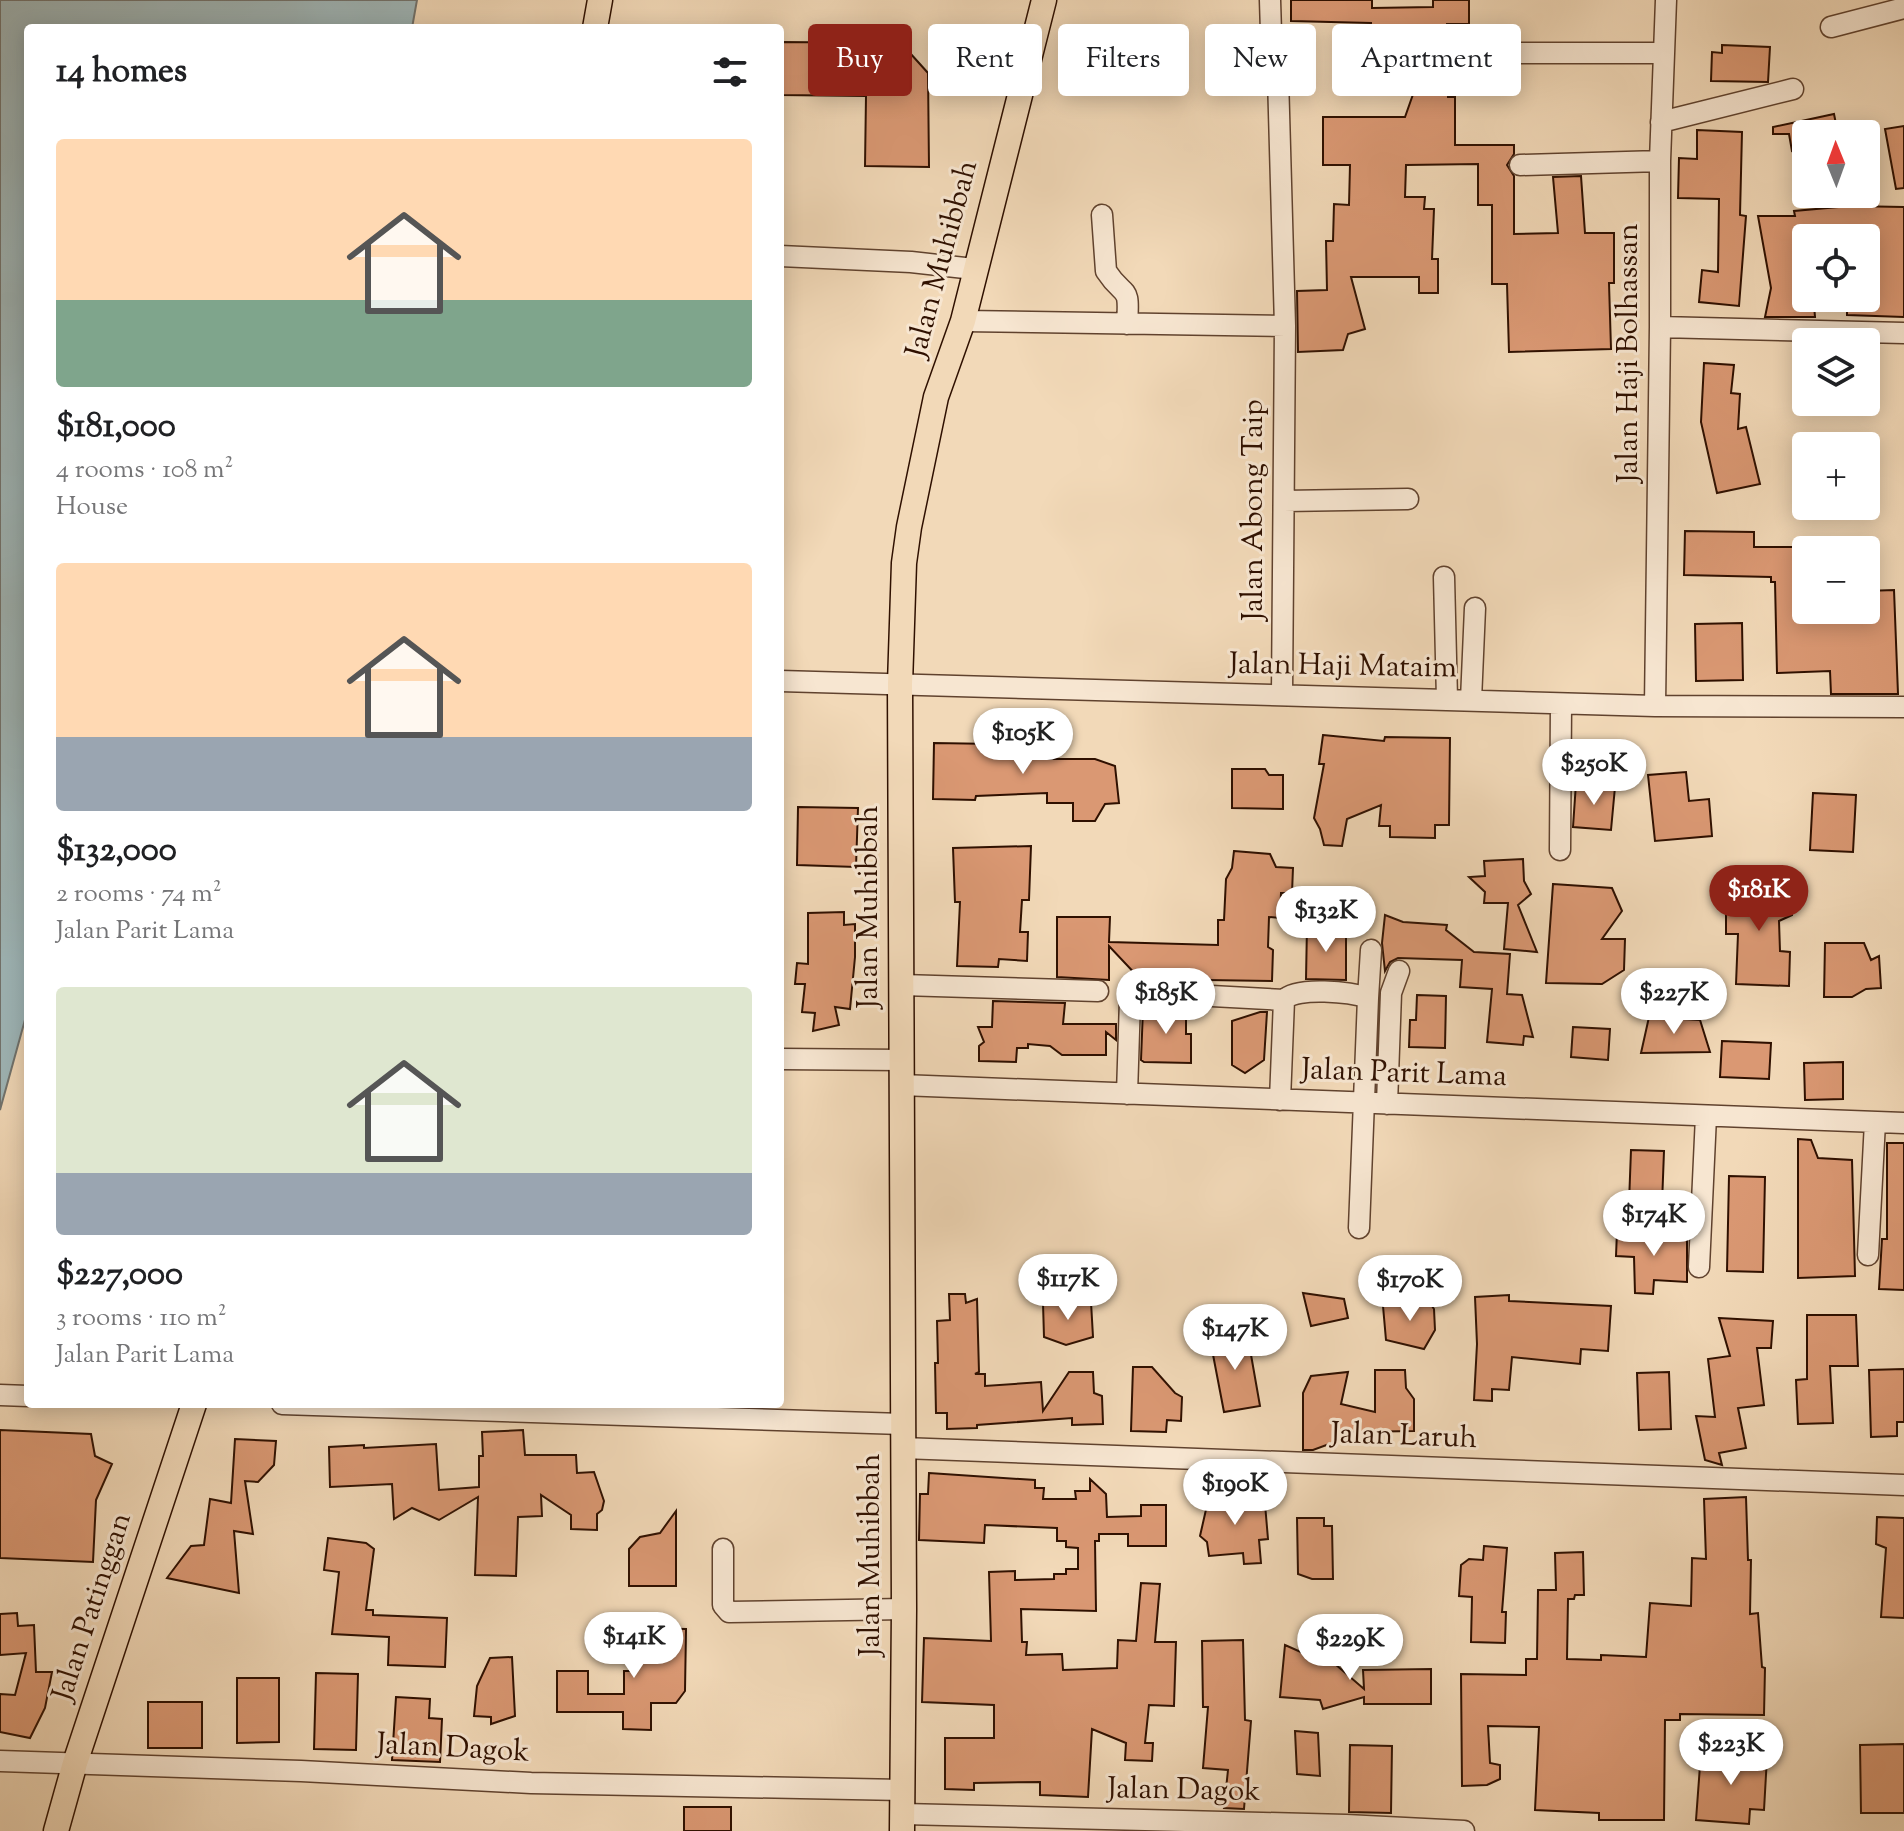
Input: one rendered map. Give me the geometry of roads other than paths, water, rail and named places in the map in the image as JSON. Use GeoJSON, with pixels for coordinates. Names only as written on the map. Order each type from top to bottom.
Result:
{"type":"FeatureCollection","features":[{"type":"Feature","properties":{"kind":"main road"},"geometry":{"type":"LineString","coordinates":[[596,24],[600,0]]}},
{"type":"Feature","properties":{"kind":"main road","name":"Jalan Muhibbah"},"geometry":{"type":"LineString","coordinates":[[902,1811],[900,684],[903,576],[909,527],[936,397],[963,321],[1044,0]]}},
{"type":"Feature","properties":{"kind":"main road","name":"Jalan Patinggan"},"geometry":{"type":"LineString","coordinates":[[56,1831],[75,1763],[193,1408]]}},
{"type":"Feature","properties":{"kind":"street","name":"Jalan Abong Taip"},"geometry":{"type":"LineString","coordinates":[[1270,0],[1271,33],[1278,77],[1285,326],[1282,694]]}},
{"type":"Feature","properties":{"kind":"street","name":"Jalan Haji Bolhassan"},"geometry":{"type":"LineString","coordinates":[[1655,706],[1660,161],[1666,0]]}},
{"type":"Feature","properties":{"kind":"street"},"geometry":{"type":"LineString","coordinates":[[1831,27],[1904,8]]}},
{"type":"Feature","properties":{"kind":"street"},"geometry":{"type":"LineString","coordinates":[[1521,53],[1664,53]]}},
{"type":"Feature","properties":{"kind":"street"},"geometry":{"type":"LineString","coordinates":[[1661,122],[1793,89]]}},
{"type":"Feature","properties":{"kind":"street"},"geometry":{"type":"LineString","coordinates":[[1520,165],[1660,161]]}},
{"type":"Feature","properties":{"kind":"street"},"geometry":{"type":"LineString","coordinates":[[1102,215],[1106,271],[1129,298],[1127,324]]}},
{"type":"Feature","properties":{"kind":"street"},"geometry":{"type":"LineString","coordinates":[[784,256],[911,262],[974,269]]}},
{"type":"Feature","properties":{"kind":"street"},"geometry":{"type":"LineString","coordinates":[[963,321],[1285,326]]}},
{"type":"Feature","properties":{"kind":"street"},"geometry":{"type":"LineString","coordinates":[[1660,327],[1904,333]]}},
{"type":"Feature","properties":{"kind":"street"},"geometry":{"type":"LineString","coordinates":[[1284,501],[1408,499]]}},
{"type":"Feature","properties":{"kind":"street"},"geometry":{"type":"LineString","coordinates":[[1444,577],[1447,699]]}},
{"type":"Feature","properties":{"kind":"street"},"geometry":{"type":"LineString","coordinates":[[1471,700],[1475,608]]}},
{"type":"Feature","properties":{"kind":"street","name":"Jalan Haji Mataim"},"geometry":{"type":"LineString","coordinates":[[784,681],[1561,704],[1904,707]]}},
{"type":"Feature","properties":{"kind":"street"},"geometry":{"type":"LineString","coordinates":[[1560,850],[1561,704]]}},
{"type":"Feature","properties":{"kind":"street"},"geometry":{"type":"LineString","coordinates":[[1359,1228],[1371,950]]}},
{"type":"Feature","properties":{"kind":"street"},"geometry":{"type":"LineString","coordinates":[[1387,1104],[1391,993],[1399,971]]}},
{"type":"Feature","properties":{"kind":"street"},"geometry":{"type":"LineString","coordinates":[[902,985],[1098,991]]}},
{"type":"Feature","properties":{"kind":"street"},"geometry":{"type":"LineString","coordinates":[[1127,1094],[1130,1000],[1137,992],[1284,1000]]}},
{"type":"Feature","properties":{"kind":"street"},"geometry":{"type":"LineString","coordinates":[[1280,1100],[1284,1000],[1289,994],[1353,993],[1368,998]]}},
{"type":"Feature","properties":{"kind":"street","name":"Jalan Parit Lama"},"geometry":{"type":"LineString","coordinates":[[784,1059],[1127,1094],[1904,1123]]}},
{"type":"Feature","properties":{"kind":"street"},"geometry":{"type":"LineString","coordinates":[[1699,1267],[1706,1116]]}},
{"type":"Feature","properties":{"kind":"street"},"geometry":{"type":"LineString","coordinates":[[1868,1255],[1875,1122]]}},
{"type":"Feature","properties":{"kind":"street"},"geometry":{"type":"LineString","coordinates":[[0,1395],[24,1396]]}},
{"type":"Feature","properties":{"kind":"street"},"geometry":{"type":"LineString","coordinates":[[406,1408],[902,1424]]}},
{"type":"Feature","properties":{"kind":"street","name":"Jalan Laruh"},"geometry":{"type":"LineString","coordinates":[[902,1448],[1904,1485]]}},
{"type":"Feature","properties":{"kind":"street"},"geometry":{"type":"LineString","coordinates":[[723,1549],[723,1605],[729,1612],[904,1609]]}},
{"type":"Feature","properties":{"kind":"street","name":"Jalan Dagok"},"geometry":{"type":"LineString","coordinates":[[0,1761],[531,1783],[902,1811],[1464,1831]]}},
{"type":"Feature","properties":{"kind":"water"},"geometry":{"type":"Polygon","coordinates":[[[0,0],[417,0],[413,24],[24,24],[24,1023],[0,1110],[0,0]]]}}]}
